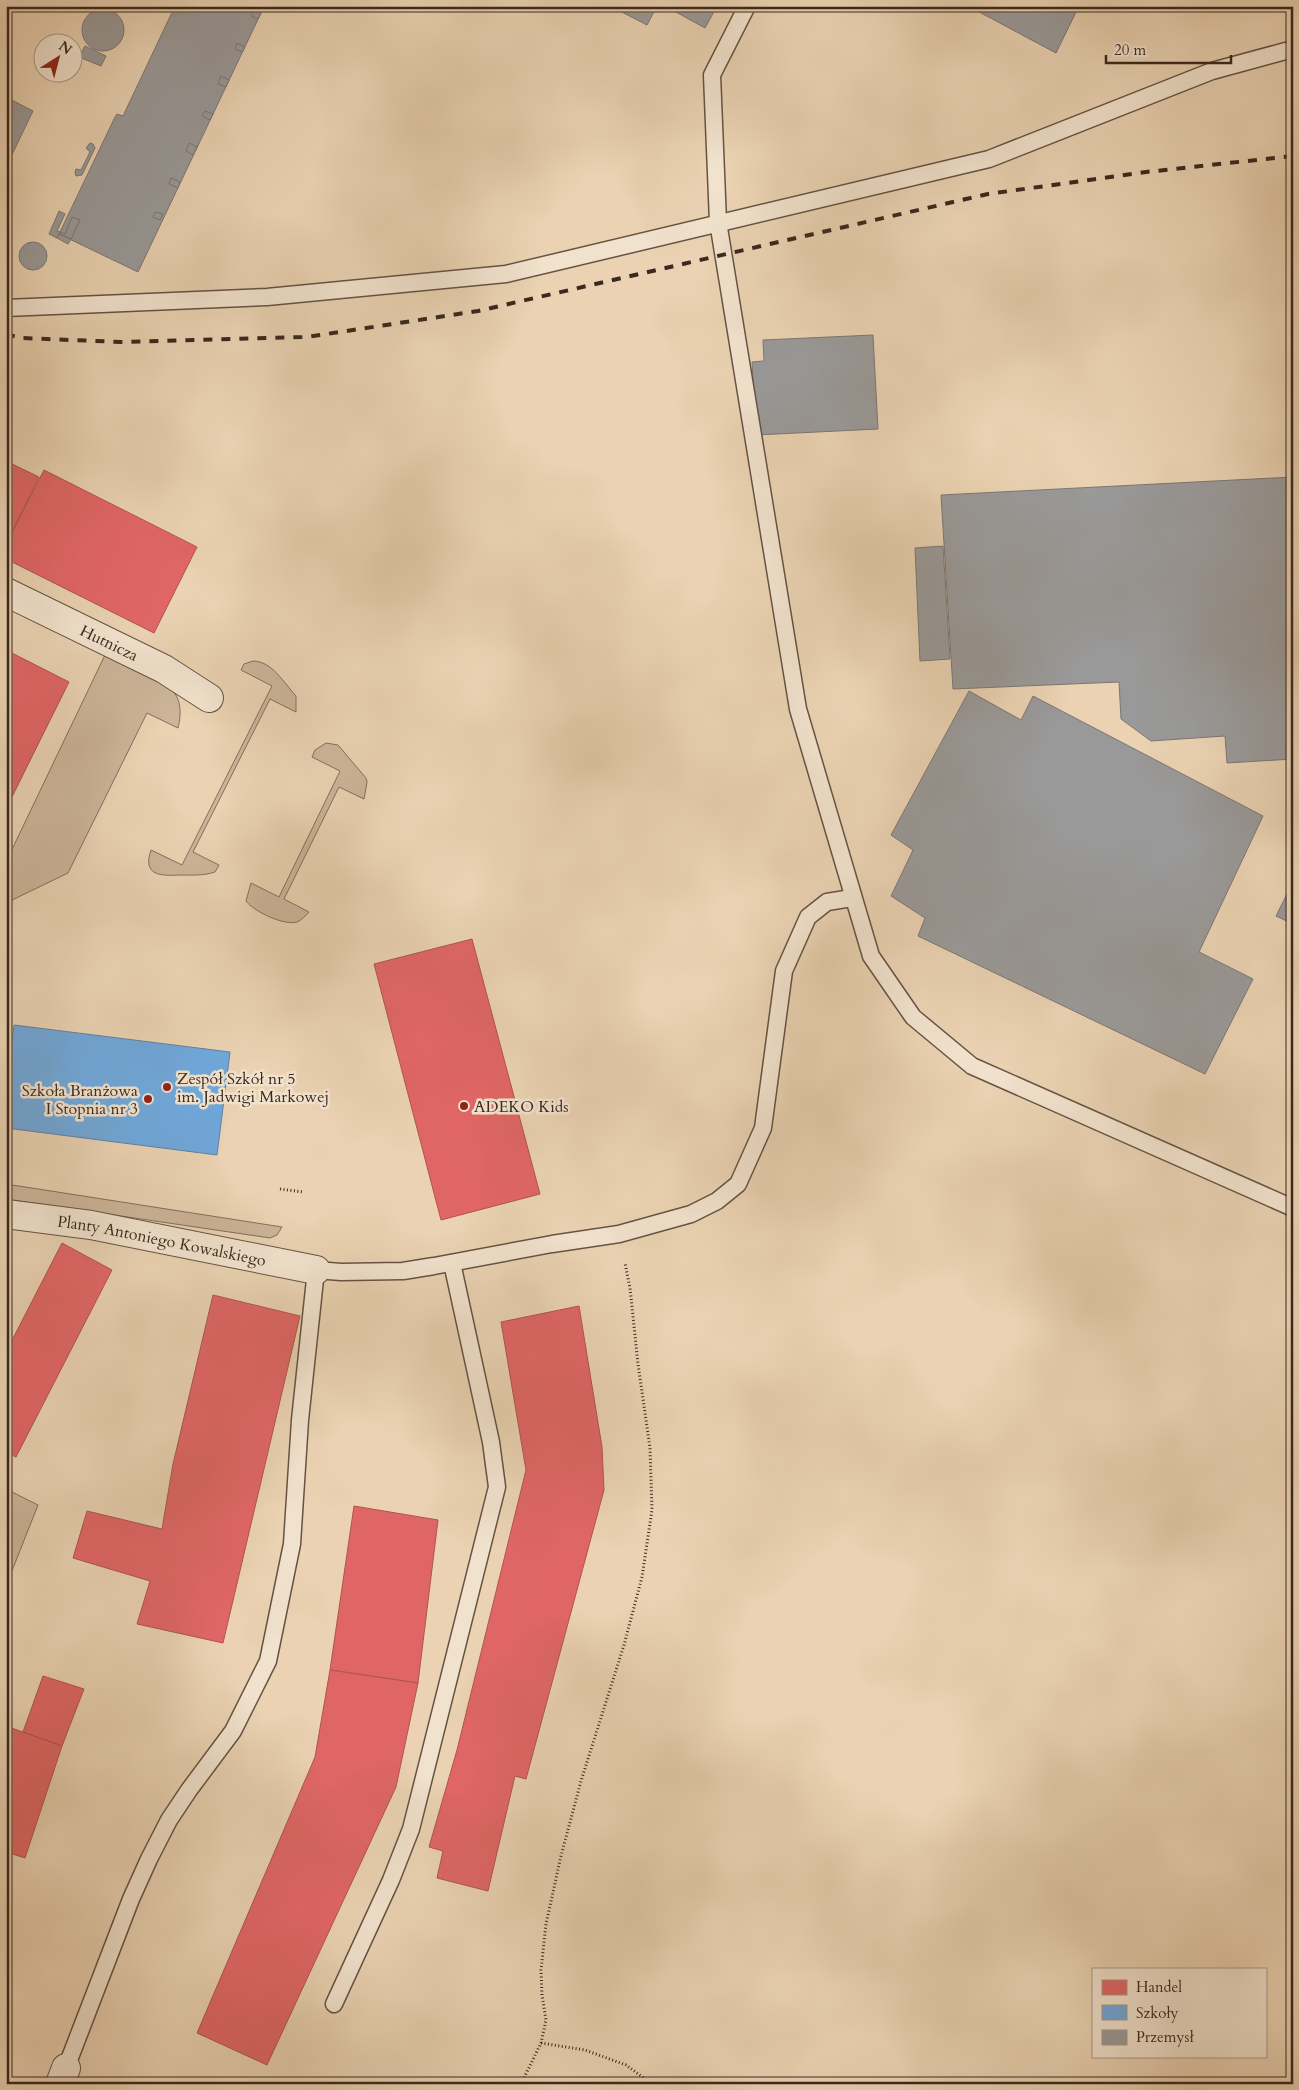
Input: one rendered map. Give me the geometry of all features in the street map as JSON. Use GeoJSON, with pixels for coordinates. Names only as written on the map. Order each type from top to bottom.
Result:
{"type":"FeatureCollection","features":[{"type":"Feature","properties":{"kind":"street","name":"Hutnicza"},"geometry":{"type":"LineString","coordinates":[[6,592],[164,669],[209,698]]}},
{"type":"Feature","properties":{"kind":"street","name":"Planty Antoniego Kowalskiego"},"geometry":{"type":"LineString","coordinates":[[6,1214],[91,1225],[316,1270]]}},
{"type":"Feature","properties":{"kind":"lane"},"geometry":{"type":"LineString","coordinates":[[747,6],[712,75],[718,222],[798,709],[852,898],[871,956],[913,1017],[972,1066],[1293,1208]]}},
{"type":"Feature","properties":{"kind":"lane"},"geometry":{"type":"LineString","coordinates":[[6,308],[267,297],[506,274],[988,158],[1212,70],[1293,49]]}},
{"type":"Feature","properties":{"kind":"lane"},"geometry":{"type":"LineString","coordinates":[[63,2076],[131,1899],[149,1859],[189,1790],[233,1731],[268,1661],[292,1544],[300,1420],[316,1270],[341,1272],[403,1271],[452,1263],[552,1244],[619,1234],[691,1214],[717,1201],[738,1184],[763,1128],[784,971],[808,917],[827,902],[852,898]]}},
{"type":"Feature","properties":{"kind":"lane"},"geometry":{"type":"LineString","coordinates":[[334,2004],[391,1880],[411,1829],[498,1487],[491,1442],[452,1263]]}},
{"type":"Feature","properties":{"kind":"path"},"geometry":{"type":"LineString","coordinates":[[280,1189],[303,1192]]}},
{"type":"Feature","properties":{"kind":"path"},"geometry":{"type":"LineString","coordinates":[[521,2084],[541,2042],[546,2020],[540,1970],[546,1924],[581,1781],[624,1645],[640,1586],[652,1510],[650,1448],[630,1288],[619,1234]]}},
{"type":"Feature","properties":{"kind":"path"},"geometry":{"type":"LineString","coordinates":[[541,2042],[585,2050],[626,2065],[652,2084]]}},
{"type":"Feature","properties":{"kind":"shaded area"},"geometry":{"type":"Polygon","coordinates":[[[105,655],[150,676],[172,690],[178,698],[180,708],[178,728],[147,713],[68,873],[6,903],[6,862],[105,655]]]}},
{"type":"Feature","properties":{"kind":"shaded area"},"geometry":{"type":"Polygon","coordinates":[[[253,661],[266,665],[282,679],[296,696],[296,712],[270,699],[193,852],[219,865],[215,872],[193,875],[155,873],[149,865],[151,850],[182,865],[272,686],[241,670],[244,664],[253,661]]]}},
{"type":"Feature","properties":{"kind":"shaded area"},"geometry":{"type":"Polygon","coordinates":[[[326,743],[338,745],[366,778],[364,799],[339,787],[284,899],[309,912],[297,922],[291,923],[277,920],[255,909],[246,901],[251,883],[279,897],[340,771],[312,757],[315,750],[326,743]]]}},
{"type":"Feature","properties":{"kind":"shaded area"},"geometry":{"type":"Polygon","coordinates":[[[6,1184],[282,1227],[277,1235],[270,1238],[6,1199],[6,1184]]]}},
{"type":"Feature","properties":{"kind":"shaded area"},"geometry":{"type":"Polygon","coordinates":[[[6,1489],[38,1505],[6,1586],[6,1489]]]}},
{"type":"Feature","properties":{"kind":"building: Handel"},"geometry":{"type":"Polygon","coordinates":[[[6,461],[39,477],[6,544],[6,461]]]}},
{"type":"Feature","properties":{"kind":"building: Handel"},"geometry":{"type":"Polygon","coordinates":[[[44,470],[197,547],[154,633],[6,559],[6,544],[44,470]]]}},
{"type":"Feature","properties":{"kind":"building: Handel"},"geometry":{"type":"Polygon","coordinates":[[[6,650],[69,682],[6,809],[6,650]]]}},
{"type":"Feature","properties":{"kind":"building: Handel"},"geometry":{"type":"Polygon","coordinates":[[[472,939],[540,1194],[441,1220],[374,964],[472,939]]]}},
{"type":"Feature","properties":{"kind":"building: Handel"},"geometry":{"type":"Polygon","coordinates":[[[62,1243],[112,1270],[16,1457],[6,1452],[6,1352],[62,1243]]]}},
{"type":"Feature","properties":{"kind":"building: Handel"},"geometry":{"type":"Polygon","coordinates":[[[213,1295],[300,1316],[223,1643],[137,1624],[150,1581],[73,1558],[87,1511],[162,1529],[173,1464],[213,1295]]]}},
{"type":"Feature","properties":{"kind":"building: Handel"},"geometry":{"type":"Polygon","coordinates":[[[579,1306],[602,1447],[604,1490],[526,1779],[515,1776],[488,1891],[437,1878],[443,1851],[429,1847],[457,1750],[526,1470],[501,1322],[579,1306]]]}},
{"type":"Feature","properties":{"kind":"building: Handel"},"geometry":{"type":"Polygon","coordinates":[[[354,1506],[438,1520],[418,1683],[330,1670],[354,1506]]]}},
{"type":"Feature","properties":{"kind":"building: Handel"},"geometry":{"type":"Polygon","coordinates":[[[330,1670],[418,1683],[396,1787],[267,2065],[197,2033],[315,1757],[330,1670]]]}},
{"type":"Feature","properties":{"kind":"building: Handel"},"geometry":{"type":"Polygon","coordinates":[[[43,1676],[84,1689],[62,1746],[23,1732],[43,1676]]]}},
{"type":"Feature","properties":{"kind":"building: Handel"},"geometry":{"type":"Polygon","coordinates":[[[6,1726],[62,1746],[25,1858],[6,1852],[6,1726]]]}},
{"type":"Feature","properties":{"kind":"building: Szkoły"},"geometry":{"type":"Polygon","coordinates":[[[14,1025],[230,1052],[217,1155],[6,1128],[6,1090],[14,1025]]]}},
{"type":"Feature","properties":{"kind":"building: Przemysł"},"geometry":{"type":"Polygon","coordinates":[[[175,6],[246,6],[261,13],[138,272],[59,234],[115,117],[117,114],[123,116],[175,6]]]}},
{"type":"Feature","properties":{"kind":"building: Przemysł"},"geometry":{"type":"Polygon","coordinates":[[[610,6],[657,6],[647,25],[610,6]]]}},
{"type":"Feature","properties":{"kind":"building: Przemysł"},"geometry":{"type":"Polygon","coordinates":[[[665,6],[717,6],[705,28],[665,6]]]}},
{"type":"Feature","properties":{"kind":"building: Przemysł"},"geometry":{"type":"Polygon","coordinates":[[[968,6],[1079,6],[1056,53],[968,6]]]}},
{"type":"Feature","properties":{"kind":"building: Przemysł"},"geometry":{"type":"Polygon","coordinates":[[[99,9],[115,12],[121,18],[124,26],[121,42],[115,48],[107,51],[91,48],[85,42],[82,34],[85,18],[91,12],[99,9]]]}},
{"type":"Feature","properties":{"kind":"building: Przemysł"},"geometry":{"type":"Polygon","coordinates":[[[254,10],[261,13],[258,19],[251,16],[254,10]]]}},
{"type":"Feature","properties":{"kind":"building: Przemysł"},"geometry":{"type":"Polygon","coordinates":[[[237,43],[245,47],[242,52],[235,49],[237,43]]]}},
{"type":"Feature","properties":{"kind":"building: Przemysł"},"geometry":{"type":"Polygon","coordinates":[[[85,46],[106,56],[101,66],[82,58],[82,52],[85,46]]]}},
{"type":"Feature","properties":{"kind":"building: Przemysł"},"geometry":{"type":"Polygon","coordinates":[[[221,76],[229,80],[226,87],[218,84],[221,76]]]}},
{"type":"Feature","properties":{"kind":"building: Przemysł"},"geometry":{"type":"Polygon","coordinates":[[[6,97],[33,111],[6,167],[6,97]]]}},
{"type":"Feature","properties":{"kind":"building: Przemysł"},"geometry":{"type":"Polygon","coordinates":[[[205,111],[213,114],[210,120],[202,116],[205,111]]]}},
{"type":"Feature","properties":{"kind":"building: Przemysł"},"geometry":{"type":"Polygon","coordinates":[[[90,143],[95,148],[82,175],[76,176],[76,169],[81,170],[90,152],[86,148],[90,143]]]}},
{"type":"Feature","properties":{"kind":"building: Przemysł"},"geometry":{"type":"Polygon","coordinates":[[[189,143],[197,147],[193,155],[186,151],[189,143]]]}},
{"type":"Feature","properties":{"kind":"building: Przemysł"},"geometry":{"type":"Polygon","coordinates":[[[171,178],[180,182],[178,188],[169,184],[171,178]]]}},
{"type":"Feature","properties":{"kind":"building: Przemysł"},"geometry":{"type":"Polygon","coordinates":[[[59,211],[65,214],[57,231],[60,232],[57,238],[49,234],[59,211]]]}},
{"type":"Feature","properties":{"kind":"building: Przemysł"},"geometry":{"type":"Polygon","coordinates":[[[156,212],[163,214],[160,220],[153,217],[156,212]]]}},
{"type":"Feature","properties":{"kind":"building: Przemysł"},"geometry":{"type":"Polygon","coordinates":[[[72,217],[80,220],[71,239],[59,234],[60,232],[65,234],[72,217]]]}},
{"type":"Feature","properties":{"kind":"building: Przemysł"},"geometry":{"type":"Polygon","coordinates":[[[59,234],[71,239],[68,244],[57,238],[59,234]]]}},
{"type":"Feature","properties":{"kind":"building: Przemysł"},"geometry":{"type":"Polygon","coordinates":[[[33,242],[43,246],[47,256],[43,266],[33,270],[23,266],[19,256],[23,246],[33,242]]]}},
{"type":"Feature","properties":{"kind":"building: Przemysł"},"geometry":{"type":"Polygon","coordinates":[[[873,335],[878,429],[756,435],[752,362],[764,361],[763,340],[873,335]]]}},
{"type":"Feature","properties":{"kind":"building: Przemysł"},"geometry":{"type":"Polygon","coordinates":[[[1293,477],[1293,759],[1227,763],[1225,736],[1151,741],[1121,719],[1119,682],[953,689],[941,495],[1293,477]]]}},
{"type":"Feature","properties":{"kind":"building: Przemysł"},"geometry":{"type":"Polygon","coordinates":[[[943,546],[950,659],[920,661],[915,548],[943,546]]]}},
{"type":"Feature","properties":{"kind":"building: Przemysł"},"geometry":{"type":"Polygon","coordinates":[[[969,691],[1021,720],[1033,696],[1263,816],[1199,952],[1253,979],[1205,1074],[918,936],[925,918],[891,896],[913,850],[891,835],[969,691]]]}},
{"type":"Feature","properties":{"kind":"building: Przemysł"},"geometry":{"type":"Polygon","coordinates":[[[1293,882],[1293,924],[1276,916],[1293,882]]]}},
{"type":"Feature","properties":{"kind":"railway"},"geometry":{"type":"LineString","coordinates":[[6,334],[21,338],[121,342],[307,337],[478,311],[988,194],[1146,172],[1293,156]]}},
{"type":"Feature","properties":{"kind":"railway"},"geometry":{"type":"LineString","coordinates":[[6,375],[10,376]]}},
{"type":"Feature","properties":{"kind":"place","name":"Zespół Szkół nr 5 im. Jadwigi Markowej"},"geometry":{"type":"Point","coordinates":[167,1087]}},
{"type":"Feature","properties":{"kind":"place","name":"Szkoła Branżowa I Stopnia nr 3"},"geometry":{"type":"Point","coordinates":[148,1099]}},
{"type":"Feature","properties":{"kind":"place","name":"ADEKO Kids"},"geometry":{"type":"Point","coordinates":[464,1106]}}]}
